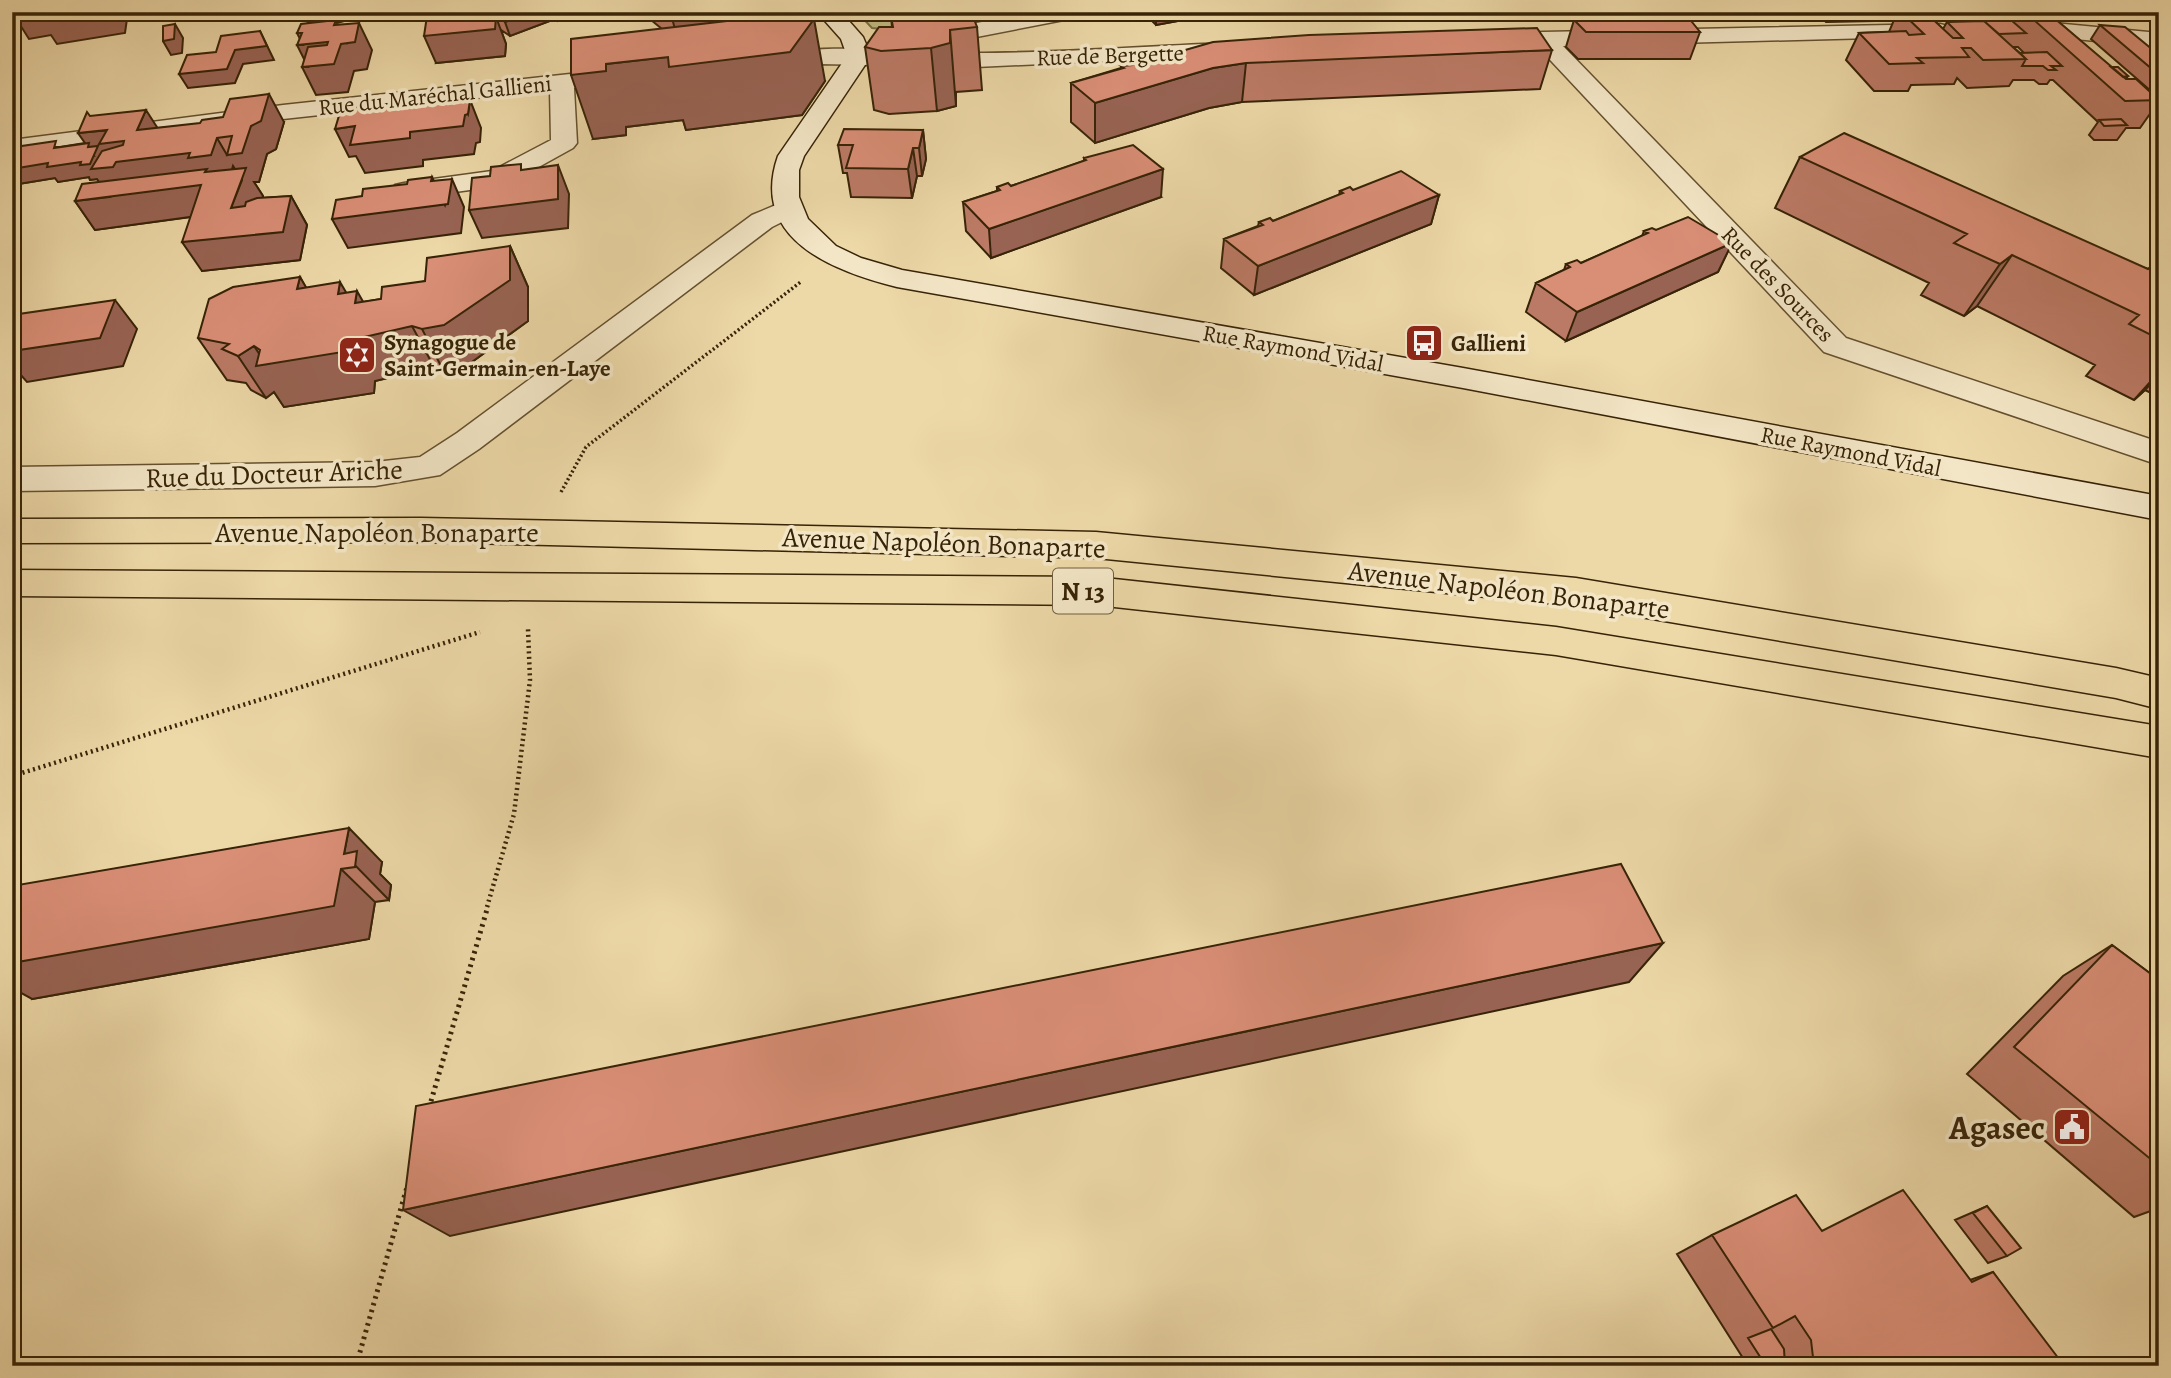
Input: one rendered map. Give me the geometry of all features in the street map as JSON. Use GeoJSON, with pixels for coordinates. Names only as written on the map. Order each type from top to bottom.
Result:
{"type":"FeatureCollection","features":[{"type":"Feature","properties":{"kind":"main road","name":"Avenue Napoléon Bonaparte"},"geometry":{"type":"LineString","coordinates":[[12,531],[421,530],[1096,545],[1576,592],[2116,683],[2159,694]]}},
{"type":"Feature","properties":{"kind":"main road","name":"Avenue Napoléon Bonaparte"},"geometry":{"type":"LineString","coordinates":[[12,583],[1096,591],[1556,641],[2151,740]]}},
{"type":"Feature","properties":{"kind":"street"},"geometry":{"type":"LineString","coordinates":[[828,12],[852,37],[859,56]]}},
{"type":"Feature","properties":{"kind":"street"},"geometry":{"type":"LineString","coordinates":[[752,63],[859,56],[885,48],[1069,12]]}},
{"type":"Feature","properties":{"kind":"street"},"geometry":{"type":"LineString","coordinates":[[1474,41],[1974,24],[2004,30],[2054,30],[2159,40]]}},
{"type":"Feature","properties":{"kind":"street","name":"Rue des Sources"},"geometry":{"type":"LineString","coordinates":[[1543,39],[1835,345],[2159,454]]}},
{"type":"Feature","properties":{"kind":"street","name":"Rue de Bergette"},"geometry":{"type":"LineString","coordinates":[[859,56],[976,60],[1253,49]]}},
{"type":"Feature","properties":{"kind":"street","name":"Rue Raymond Vidal"},"geometry":{"type":"LineString","coordinates":[[859,56],[791,156],[783,174],[782,190],[788,208],[807,235],[835,256],[897,278],[1463,377],[2159,508]]}},
{"type":"Feature","properties":{"kind":"street","name":"Rue du Maréchal Gallieni"},"geometry":{"type":"LineString","coordinates":[[12,148],[283,112],[643,73]]}},
{"type":"Feature","properties":{"kind":"street"},"geometry":{"type":"LineString","coordinates":[[392,193],[499,178],[564,143],[562,80]]}},
{"type":"Feature","properties":{"kind":"street","name":"Rue du Docteur Ariche"},"geometry":{"type":"LineString","coordinates":[[12,479],[375,474],[429,467],[468,441],[762,221],[788,208]]}},
{"type":"Feature","properties":{"kind":"path"},"geometry":{"type":"LineString","coordinates":[[561,493],[586,447],[835,256]]}},
{"type":"Feature","properties":{"kind":"path"},"geometry":{"type":"LineString","coordinates":[[428,1115],[514,814],[530,680],[527,617]]}},
{"type":"Feature","properties":{"kind":"path"},"geometry":{"type":"LineString","coordinates":[[12,776],[488,630]]}},
{"type":"Feature","properties":{"kind":"path"},"geometry":{"type":"LineString","coordinates":[[355,1366],[408,1181]]}},
{"type":"Feature","properties":{"kind":"shaded area"},"geometry":{"type":"Polygon","coordinates":[[[857,12],[1017,12],[912,32],[872,28],[857,12]]]}},
{"type":"Feature","properties":{"kind":"building"},"geometry":{"type":"Polygon","coordinates":[[[40,12],[67,12],[39,17],[40,12]]]}},
{"type":"Feature","properties":{"kind":"building"},"geometry":{"type":"Polygon","coordinates":[[[490,12],[496,17],[495,29],[424,36],[427,16],[490,12]]]}},
{"type":"Feature","properties":{"kind":"building"},"geometry":{"type":"Polygon","coordinates":[[[490,12],[531,12],[505,22],[490,12]]]}},
{"type":"Feature","properties":{"kind":"building"},"geometry":{"type":"Polygon","coordinates":[[[1901,12],[1925,12],[1953,38],[1963,38],[1947,22],[1984,21],[2026,59],[1983,60],[1971,48],[1962,48],[1969,57],[1917,58],[1923,63],[1889,64],[1859,33],[1906,31],[1909,35],[1924,34],[1901,12]]]}},
{"type":"Feature","properties":{"kind":"building"},"geometry":{"type":"Polygon","coordinates":[[[2025,12],[2047,12],[2126,79],[2136,79],[2159,100],[2125,101],[2025,12]]]}},
{"type":"Feature","properties":{"kind":"building"},"geometry":{"type":"Polygon","coordinates":[[[972,14],[977,27],[950,30],[950,43],[931,48],[881,51],[865,47],[879,27],[893,27],[891,17],[972,14]]]}},
{"type":"Feature","properties":{"kind":"building"},"geometry":{"type":"Polygon","coordinates":[[[779,15],[814,19],[790,52],[669,67],[668,57],[606,64],[606,71],[571,75],[571,39],[779,15]]]}},
{"type":"Feature","properties":{"kind":"building"},"geometry":{"type":"Polygon","coordinates":[[[1688,17],[1700,32],[1586,32],[1574,20],[1688,17]]]}},
{"type":"Feature","properties":{"kind":"building"},"geometry":{"type":"Polygon","coordinates":[[[336,20],[334,25],[359,23],[355,42],[341,44],[334,64],[302,67],[308,47],[327,45],[328,42],[297,45],[302,33],[297,33],[301,24],[336,20]]]}},
{"type":"Feature","properties":{"kind":"building"},"geometry":{"type":"Polygon","coordinates":[[[2011,20],[2026,33],[1999,34],[1984,21],[1975,21],[2011,20]]]}},
{"type":"Feature","properties":{"kind":"building"},"geometry":{"type":"Polygon","coordinates":[[[175,24],[174,39],[163,41],[163,26],[175,24]]]}},
{"type":"Feature","properties":{"kind":"building"},"geometry":{"type":"Polygon","coordinates":[[[2100,25],[2125,27],[2159,55],[2159,75],[2100,25]]]}},
{"type":"Feature","properties":{"kind":"building"},"geometry":{"type":"Polygon","coordinates":[[[1537,28],[1552,50],[1246,63],[1213,68],[1095,103],[1071,83],[1124,68],[1121,66],[1213,42],[1309,35],[1537,28]]]}},
{"type":"Feature","properties":{"kind":"building"},"geometry":{"type":"Polygon","coordinates":[[[260,31],[267,46],[235,50],[227,69],[179,74],[187,55],[216,52],[221,36],[260,31]]]}},
{"type":"Feature","properties":{"kind":"building"},"geometry":{"type":"Polygon","coordinates":[[[2047,52],[2062,66],[2051,66],[2056,70],[2048,70],[2043,66],[2022,66],[2026,59],[2020,53],[2047,52]]]}},
{"type":"Feature","properties":{"kind":"building"},"geometry":{"type":"Polygon","coordinates":[[[2111,67],[2118,67],[2128,76],[2123,77],[2111,67]]]}},
{"type":"Feature","properties":{"kind":"building"},"geometry":{"type":"Polygon","coordinates":[[[269,94],[261,121],[251,126],[242,153],[227,155],[232,136],[217,138],[211,155],[188,158],[190,153],[116,162],[113,167],[91,169],[102,151],[123,145],[124,141],[99,144],[107,130],[78,133],[87,112],[90,116],[146,110],[137,130],[200,123],[202,120],[223,117],[230,99],[269,94]]]}},
{"type":"Feature","properties":{"kind":"building"},"geometry":{"type":"Polygon","coordinates":[[[460,96],[460,101],[470,100],[463,126],[410,132],[410,138],[350,145],[355,126],[335,129],[341,109],[460,96]]]}},
{"type":"Feature","properties":{"kind":"building"},"geometry":{"type":"Polygon","coordinates":[[[2121,119],[2127,125],[2104,126],[2099,120],[2121,119]]]}},
{"type":"Feature","properties":{"kind":"building"},"geometry":{"type":"Polygon","coordinates":[[[844,129],[923,130],[919,148],[913,148],[908,169],[846,168],[853,145],[838,145],[844,129]]]}},
{"type":"Feature","properties":{"kind":"building"},"geometry":{"type":"Polygon","coordinates":[[[1844,133],[2148,269],[2159,261],[2159,339],[2129,324],[2139,315],[2012,255],[2000,264],[1954,243],[1967,234],[1800,157],[1844,133]]]}},
{"type":"Feature","properties":{"kind":"building"},"geometry":{"type":"Polygon","coordinates":[[[56,141],[54,148],[89,143],[88,147],[98,146],[90,164],[80,165],[81,162],[47,167],[48,163],[12,169],[12,153],[15,147],[56,141]]]}},
{"type":"Feature","properties":{"kind":"building"},"geometry":{"type":"Polygon","coordinates":[[[1133,145],[1163,169],[989,229],[963,202],[1000,190],[997,187],[1008,183],[1011,186],[1086,160],[1084,158],[1133,145]]]}},
{"type":"Feature","properties":{"kind":"building"},"geometry":{"type":"Polygon","coordinates":[[[521,164],[521,170],[558,165],[558,199],[469,210],[472,178],[490,176],[491,167],[521,164]]]}},
{"type":"Feature","properties":{"kind":"building"},"geometry":{"type":"Polygon","coordinates":[[[246,168],[231,208],[245,206],[246,202],[257,198],[291,196],[283,232],[182,242],[201,185],[75,201],[82,184],[207,169],[205,172],[246,168]]]}},
{"type":"Feature","properties":{"kind":"building"},"geometry":{"type":"Polygon","coordinates":[[[1401,171],[1439,195],[1258,266],[1224,239],[1263,225],[1259,222],[1270,218],[1273,221],[1343,193],[1340,191],[1350,187],[1353,190],[1401,171]]]}},
{"type":"Feature","properties":{"kind":"building"},"geometry":{"type":"Polygon","coordinates":[[[432,177],[431,181],[452,179],[448,204],[332,219],[336,200],[362,196],[363,189],[407,184],[408,180],[432,177]]]}},
{"type":"Feature","properties":{"kind":"building"},"geometry":{"type":"Polygon","coordinates":[[[1688,217],[1732,243],[1577,312],[1536,283],[1570,267],[1566,264],[1577,260],[1581,263],[1648,233],[1644,231],[1652,228],[1656,230],[1688,217]]]}},
{"type":"Feature","properties":{"kind":"building"},"geometry":{"type":"Polygon","coordinates":[[[510,246],[510,280],[444,325],[422,329],[412,326],[351,340],[349,351],[256,366],[260,350],[254,346],[238,356],[222,349],[229,344],[198,338],[209,299],[233,287],[300,277],[297,289],[340,282],[338,294],[357,291],[355,303],[381,299],[382,287],[425,281],[427,258],[510,246]]]}},
{"type":"Feature","properties":{"kind":"building"},"geometry":{"type":"Polygon","coordinates":[[[115,300],[100,338],[12,351],[12,329],[19,314],[115,300]]]}},
{"type":"Feature","properties":{"kind":"building"},"geometry":{"type":"Polygon","coordinates":[[[349,828],[344,854],[357,851],[355,867],[341,869],[334,906],[12,963],[12,886],[349,828]]]}},
{"type":"Feature","properties":{"kind":"building"},"geometry":{"type":"Polygon","coordinates":[[[1621,864],[1663,943],[403,1210],[416,1106],[1621,864]]]}},
{"type":"Feature","properties":{"kind":"building"},"geometry":{"type":"Polygon","coordinates":[[[2112,945],[2159,980],[2159,1166],[2014,1047],[2112,945]]]}},
{"type":"Feature","properties":{"kind":"building"},"geometry":{"type":"Polygon","coordinates":[[[1903,1190],[1972,1282],[1993,1272],[2062,1363],[2058,1366],[1814,1366],[1811,1340],[1795,1316],[1773,1328],[1712,1235],[1796,1195],[1822,1231],[1903,1190]]]}},
{"type":"Feature","properties":{"kind":"building"},"geometry":{"type":"Polygon","coordinates":[[[1987,1206],[2021,1248],[2007,1256],[1973,1213],[1987,1206]]]}},
{"type":"Feature","properties":{"kind":"building"},"geometry":{"type":"Polygon","coordinates":[[[1771,1329],[1784,1349],[1785,1366],[1766,1366],[1748,1338],[1771,1329]]]}},
{"type":"Feature","properties":{"kind":"place","name":"Gallieni"},"geometry":{"type":"Point","coordinates":[1424,343]}},
{"type":"Feature","properties":{"kind":"place","name":"Synagogue de Saint-Germain-en-Laye"},"geometry":{"type":"Point","coordinates":[357,355]}},
{"type":"Feature","properties":{"kind":"place","name":"Agasec"},"geometry":{"type":"Point","coordinates":[2072,1127]}}]}
